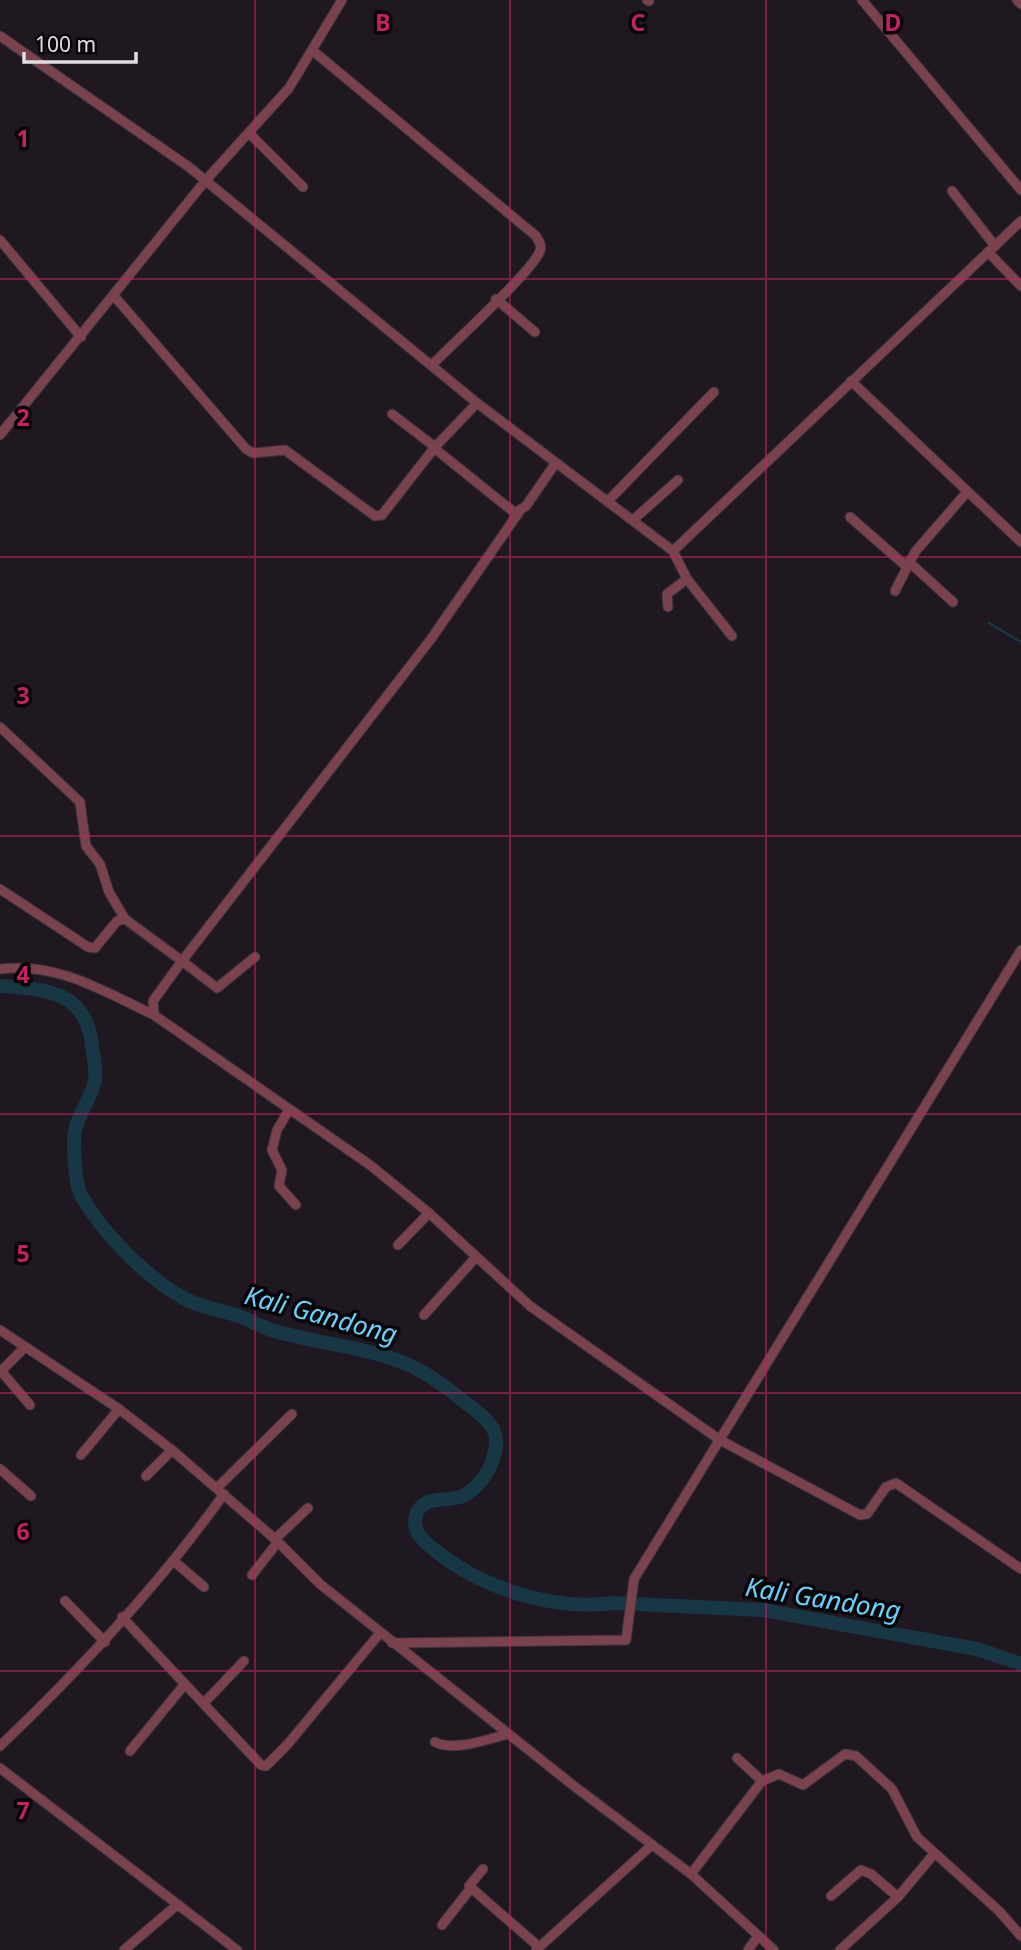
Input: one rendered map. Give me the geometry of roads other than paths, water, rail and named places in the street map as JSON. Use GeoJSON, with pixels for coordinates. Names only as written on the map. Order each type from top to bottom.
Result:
{"type":"FeatureCollection","features":[{"type":"Feature","properties":{"kind":"street"},"geometry":{"type":"LineString","coordinates":[[0,435],[115,297],[206,180],[289,88],[342,0]]}},
{"type":"Feature","properties":{"kind":"street"},"geometry":{"type":"LineString","coordinates":[[862,0],[1021,190]]}},
{"type":"Feature","properties":{"kind":"street"},"geometry":{"type":"LineString","coordinates":[[1017,0],[1021,4]]}},
{"type":"Feature","properties":{"kind":"street"},"geometry":{"type":"LineString","coordinates":[[0,36],[206,180],[433,364],[477,403],[673,551],[687,579],[732,636]]}},
{"type":"Feature","properties":{"kind":"street"},"geometry":{"type":"LineString","coordinates":[[312,50],[536,236],[541,245],[540,252],[433,364]]}},
{"type":"Feature","properties":{"kind":"street"},"geometry":{"type":"LineString","coordinates":[[249,133],[303,187]]}},
{"type":"Feature","properties":{"kind":"street"},"geometry":{"type":"LineString","coordinates":[[952,191],[991,249],[1021,286]]}},
{"type":"Feature","properties":{"kind":"street"},"geometry":{"type":"LineString","coordinates":[[673,551],[1021,221]]}},
{"type":"Feature","properties":{"kind":"street"},"geometry":{"type":"LineString","coordinates":[[0,240],[81,337]]}},
{"type":"Feature","properties":{"kind":"street"},"geometry":{"type":"LineString","coordinates":[[115,297],[246,449],[253,453],[285,450],[371,514],[382,515],[435,447],[477,403]]}},
{"type":"Feature","properties":{"kind":"street"},"geometry":{"type":"LineString","coordinates":[[496,299],[534,332]]}},
{"type":"Feature","properties":{"kind":"street"},"geometry":{"type":"LineString","coordinates":[[851,380],[1021,542]]}},
{"type":"Feature","properties":{"kind":"street"},"geometry":{"type":"LineString","coordinates":[[608,501],[714,391]]}},
{"type":"Feature","properties":{"kind":"street"},"geometry":{"type":"LineString","coordinates":[[392,414],[509,511],[520,512]]}},
{"type":"Feature","properties":{"kind":"street"},"geometry":{"type":"LineString","coordinates":[[153,1015],[153,1001],[182,961],[430,639],[555,464]]}},
{"type":"Feature","properties":{"kind":"street"},"geometry":{"type":"LineString","coordinates":[[633,520],[678,480]]}},
{"type":"Feature","properties":{"kind":"street"},"geometry":{"type":"LineString","coordinates":[[895,591],[908,564],[967,492]]}},
{"type":"Feature","properties":{"kind":"street"},"geometry":{"type":"LineString","coordinates":[[850,517],[953,602]]}},
{"type":"Feature","properties":{"kind":"street"},"geometry":{"type":"LineString","coordinates":[[668,607],[667,594],[687,579]]}},
{"type":"Feature","properties":{"kind":"street"},"geometry":{"type":"LineString","coordinates":[[0,727],[80,802],[86,846],[100,864],[109,892],[125,919],[218,988],[256,957]]}},
{"type":"Feature","properties":{"kind":"street"},"geometry":{"type":"LineString","coordinates":[[0,889],[92,948],[99,945],[117,921],[125,919]]}},
{"type":"Feature","properties":{"kind":"street"},"geometry":{"type":"LineString","coordinates":[[392,1643],[627,1639],[634,1579],[1021,950]]}},
{"type":"Feature","properties":{"kind":"street"},"geometry":{"type":"LineString","coordinates":[[0,969],[26,966],[55,971],[153,1015],[370,1165],[429,1213],[530,1306],[720,1440],[860,1515],[867,1514],[886,1487],[895,1483],[1021,1569]]}},
{"type":"Feature","properties":{"kind":"street"},"geometry":{"type":"LineString","coordinates":[[289,1110],[277,1130],[272,1150],[282,1170],[279,1186],[296,1205]]}},
{"type":"Feature","properties":{"kind":"street"},"geometry":{"type":"LineString","coordinates":[[398,1245],[429,1213]]}},
{"type":"Feature","properties":{"kind":"street"},"geometry":{"type":"LineString","coordinates":[[424,1315],[476,1257]]}},
{"type":"Feature","properties":{"kind":"street"},"geometry":{"type":"LineString","coordinates":[[0,1330],[119,1409],[172,1450],[276,1541],[320,1584],[508,1734],[691,1874],[774,1950]]}},
{"type":"Feature","properties":{"kind":"street"},"geometry":{"type":"LineString","coordinates":[[24,1348],[1,1372],[30,1405]]}},
{"type":"Feature","properties":{"kind":"street"},"geometry":{"type":"LineString","coordinates":[[81,1455],[119,1409]]}},
{"type":"Feature","properties":{"kind":"street"},"geometry":{"type":"LineString","coordinates":[[0,1746],[105,1642],[122,1617],[175,1562],[220,1491],[292,1414]]}},
{"type":"Feature","properties":{"kind":"street"},"geometry":{"type":"LineString","coordinates":[[146,1476],[172,1450]]}},
{"type":"Feature","properties":{"kind":"street"},"geometry":{"type":"LineString","coordinates":[[0,1469],[31,1496]]}},
{"type":"Feature","properties":{"kind":"street"},"geometry":{"type":"LineString","coordinates":[[252,1575],[276,1541],[308,1508]]}},
{"type":"Feature","properties":{"kind":"street"},"geometry":{"type":"LineString","coordinates":[[175,1562],[204,1587]]}},
{"type":"Feature","properties":{"kind":"street"},"geometry":{"type":"LineString","coordinates":[[65,1601],[105,1642]]}},
{"type":"Feature","properties":{"kind":"street"},"geometry":{"type":"LineString","coordinates":[[122,1617],[261,1765],[266,1766],[287,1745],[380,1633]]}},
{"type":"Feature","properties":{"kind":"street"},"geometry":{"type":"LineString","coordinates":[[204,1703],[244,1661]]}},
{"type":"Feature","properties":{"kind":"street"},"geometry":{"type":"LineString","coordinates":[[130,1751],[185,1684]]}},
{"type":"Feature","properties":{"kind":"street"},"geometry":{"type":"LineString","coordinates":[[435,1742],[442,1746],[456,1745],[508,1734]]}},
{"type":"Feature","properties":{"kind":"street"},"geometry":{"type":"LineString","coordinates":[[691,1874],[762,1781],[779,1774],[803,1785],[845,1754],[856,1756],[892,1789],[917,1838],[999,1911],[1021,1936]]}},
{"type":"Feature","properties":{"kind":"street"},"geometry":{"type":"LineString","coordinates":[[737,1758],[762,1781]]}},
{"type":"Feature","properties":{"kind":"street"},"geometry":{"type":"LineString","coordinates":[[0,1768],[237,1950]]}},
{"type":"Feature","properties":{"kind":"street"},"geometry":{"type":"LineString","coordinates":[[483,1869],[468,1886],[537,1949],[652,1844]]}},
{"type":"Feature","properties":{"kind":"street"},"geometry":{"type":"LineString","coordinates":[[840,1950],[898,1897],[933,1855]]}},
{"type":"Feature","properties":{"kind":"street"},"geometry":{"type":"LineString","coordinates":[[831,1896],[853,1874],[861,1870],[871,1874],[898,1897]]}},
{"type":"Feature","properties":{"kind":"street"},"geometry":{"type":"LineString","coordinates":[[442,1925],[471,1888]]}},
{"type":"Feature","properties":{"kind":"street"},"geometry":{"type":"LineString","coordinates":[[124,1950],[177,1905]]}},
{"type":"Feature","properties":{"kind":"street"},"geometry":{"type":"LineString","coordinates":[[748,1950],[758,1936]]}},
{"type":"Feature","properties":{"kind":"waterway"},"geometry":{"type":"LineString","coordinates":[[989,623],[1021,642]]}},
{"type":"Feature","properties":{"kind":"waterway","name":"Kali Gandong"},"geometry":{"type":"LineString","coordinates":[[0,986],[33,989],[61,996],[82,1014],[88,1028],[95,1076],[75,1133],[77,1182],[90,1210],[113,1239],[141,1267],[170,1290],[198,1305],[239,1316],[271,1330],[372,1352],[411,1366],[444,1386],[488,1423],[494,1431],[496,1449],[483,1479],[460,1497],[429,1501],[419,1508],[416,1515],[416,1527],[420,1536],[456,1565],[498,1587],[544,1600],[568,1604],[614,1603],[762,1610],[977,1649],[1021,1664]]}}]}
